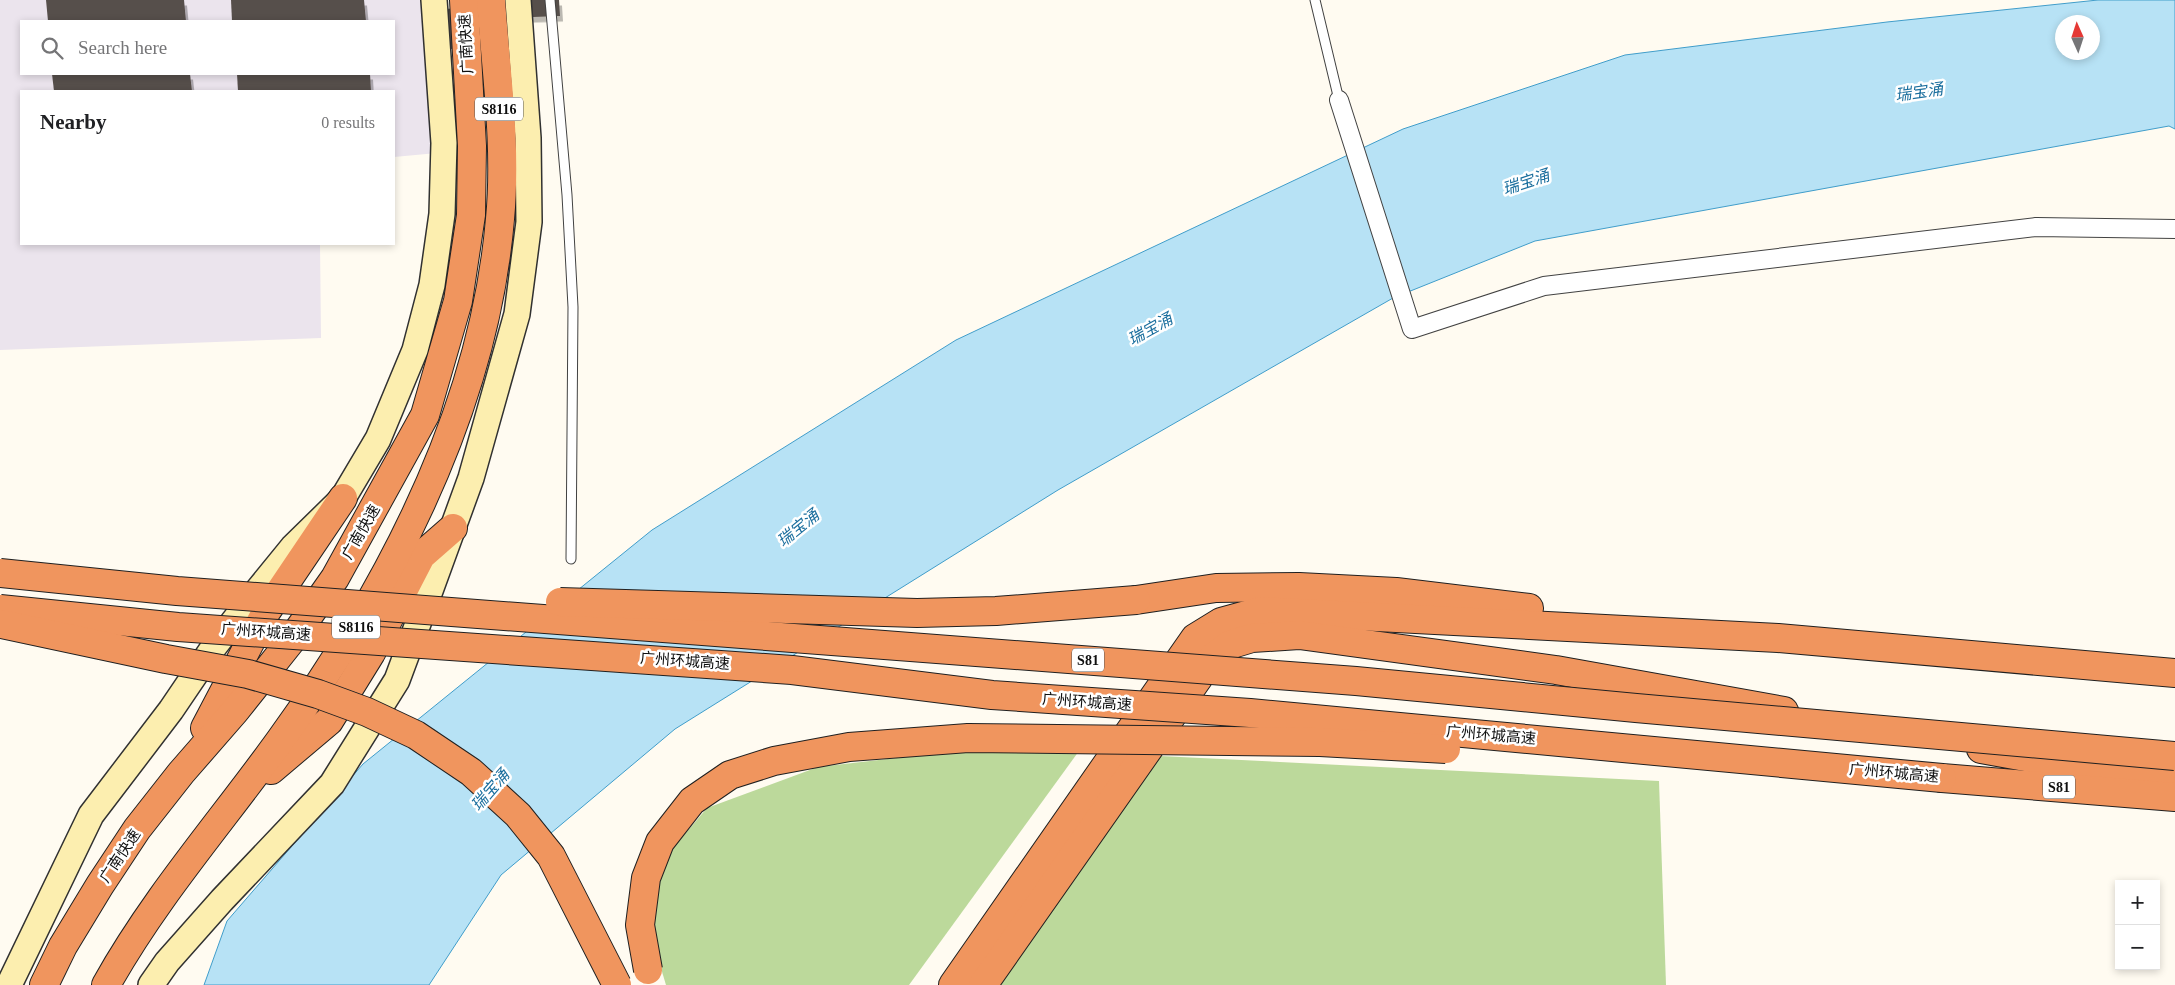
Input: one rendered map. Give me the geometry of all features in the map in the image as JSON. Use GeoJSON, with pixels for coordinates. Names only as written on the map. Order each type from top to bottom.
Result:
{"type":"FeatureCollection","features":[{"type":"Feature","properties":{"kind":"highway","name":"广南快速"},"geometry":{"type":"LineString","coordinates":[[44,985],[63,946],[137,829],[290,642],[335,578],[425,415],[458,301],[471,215],[472,146],[464,0]]}},
{"type":"Feature","properties":{"kind":"highway","name":"广南快速"},"geometry":{"type":"LineString","coordinates":[[106,985],[121,957],[184,867],[236,800],[328,672],[370,603],[409,530],[453,425],[486,317],[501,219],[502,146],[491,0]]}},
{"type":"Feature","properties":{"kind":"highway"},"geometry":{"type":"LineString","coordinates":[[181,773],[266,612],[343,498]]}},
{"type":"Feature","properties":{"kind":"highway"},"geometry":{"type":"LineString","coordinates":[[236,800],[329,721],[371,653],[421,556],[453,528]]}},
{"type":"Feature","properties":{"kind":"highway","name":"广州环城高速"},"geometry":{"type":"LineString","coordinates":[[0,573],[177,591],[1356,681],[2175,756]]}},
{"type":"Feature","properties":{"kind":"highway"},"geometry":{"type":"LineString","coordinates":[[177,591],[917,614],[996,611],[1136,600],[1216,588],[1299,587],[1396,592],[1778,638],[2175,673]]}},
{"type":"Feature","properties":{"kind":"highway","name":"广州环城高速"},"geometry":{"type":"LineString","coordinates":[[0,609],[178,627],[792,670],[992,695],[1250,713],[1942,778],[2175,797]]}},
{"type":"Feature","properties":{"kind":"highway"},"geometry":{"type":"LineString","coordinates":[[953,985],[1195,638],[1221,622],[1261,611],[1778,638]]}},
{"type":"Feature","properties":{"kind":"highway"},"geometry":{"type":"LineString","coordinates":[[0,624],[166,660],[248,674],[326,697],[367,712],[416,735],[471,772],[518,815],[551,856],[617,985]]}},
{"type":"Feature","properties":{"kind":"highway"},"geometry":{"type":"LineString","coordinates":[[982,985],[1213,657],[1229,645],[1252,638],[1300,636],[1556,670],[1640,684],[2048,761],[2175,774]]}},
{"type":"Feature","properties":{"kind":"highway"},"geometry":{"type":"LineString","coordinates":[[651,978],[640,925],[646,878],[660,842],[692,801],[730,775],[774,761],[849,747],[968,738],[1320,742],[1942,778]]}},
{"type":"Feature","properties":{"kind":"main road"},"geometry":{"type":"LineString","coordinates":[[9,985],[92,814],[171,710],[213,648],[258,590],[293,547],[343,498],[378,439],[415,350],[432,285],[442,214],[444,144],[434,0]]}},
{"type":"Feature","properties":{"kind":"main road"},"geometry":{"type":"LineString","coordinates":[[151,985],[167,962],[216,907],[332,784],[397,680],[474,468],[517,314],[529,222],[528,138],[518,0]]}},
{"type":"Feature","properties":{"kind":"street"},"geometry":{"type":"LineString","coordinates":[[1339,100],[1412,329],[1544,286],[2036,227],[2175,229]]}},
{"type":"Feature","properties":{"kind":"lane"},"geometry":{"type":"LineString","coordinates":[[550,0],[567,196],[572,308],[570,559]]}},
{"type":"Feature","properties":{"kind":"lane"},"geometry":{"type":"LineString","coordinates":[[1315,0],[1339,100]]}},
{"type":"Feature","properties":{"kind":"shaded area"},"geometry":{"type":"Polygon","coordinates":[[[0,0],[425,0],[437,153],[395,157],[395,90],[20,90],[20,245],[320,245],[321,338],[0,350],[0,0]]]}},
{"type":"Feature","properties":{"kind":"green space"},"geometry":{"type":"Polygon","coordinates":[[[1079,751],[909,985],[666,985],[648,925],[662,861],[707,808],[818,767],[931,754],[1079,751]]]}},
{"type":"Feature","properties":{"kind":"green space"},"geometry":{"type":"Polygon","coordinates":[[[1160,756],[1659,781],[1666,985],[995,985],[1160,756]]]}},
{"type":"Feature","properties":{"kind":"water","name":"瑞宝涌"},"geometry":{"type":"Polygon","coordinates":[[[2098,0],[2175,0],[2175,129],[2169,126],[1535,241],[1393,298],[1058,490],[675,729],[501,875],[429,985],[204,985],[227,921],[363,764],[652,530],[956,340],[1403,129],[1625,55],[1887,22],[2098,0]]]}},
{"type":"Feature","properties":{"kind":"building"},"geometry":{"type":"Polygon","coordinates":[[[46,0],[184,0],[186,20],[48,20],[46,0]]]}},
{"type":"Feature","properties":{"kind":"building"},"geometry":{"type":"Polygon","coordinates":[[[231,0],[364,0],[366,20],[232,20],[231,0]]]}},
{"type":"Feature","properties":{"kind":"building"},"geometry":{"type":"Polygon","coordinates":[[[507,0],[559,0],[560,16],[507,18],[507,0]]]}},
{"type":"Feature","properties":{"kind":"building"},"geometry":{"type":"Polygon","coordinates":[[[462,7],[466,47],[451,49],[447,9],[462,7]]]}},
{"type":"Feature","properties":{"kind":"building"},"geometry":{"type":"Polygon","coordinates":[[[52,75],[190,75],[192,90],[54,90],[52,75]]]}},
{"type":"Feature","properties":{"kind":"building"},"geometry":{"type":"Polygon","coordinates":[[[237,75],[370,75],[371,90],[238,90],[237,75]]]}}]}
